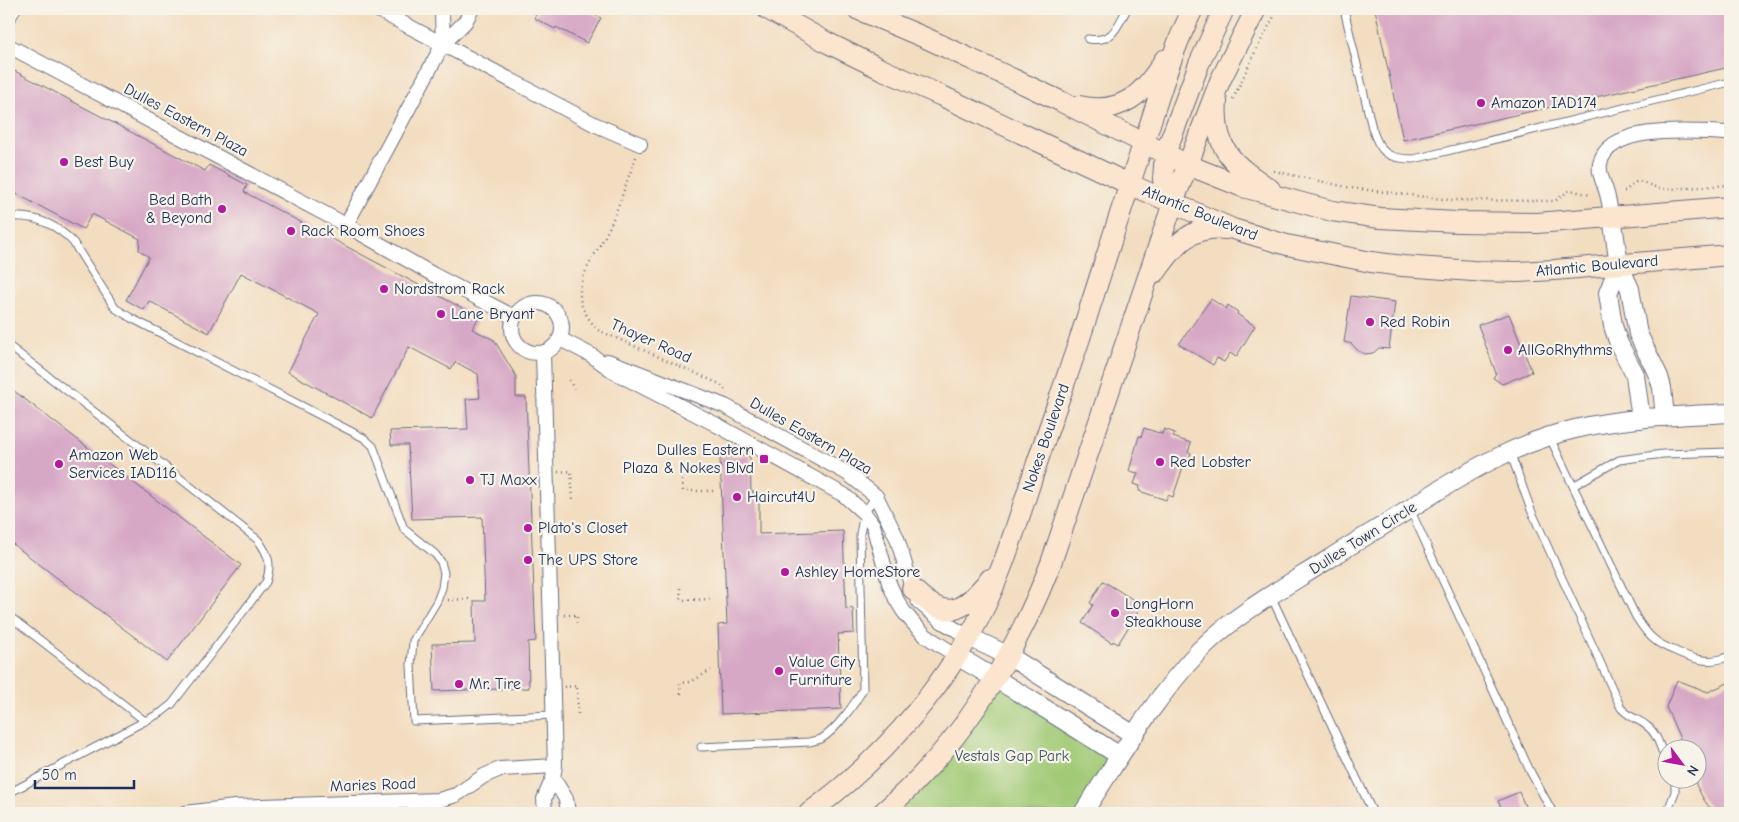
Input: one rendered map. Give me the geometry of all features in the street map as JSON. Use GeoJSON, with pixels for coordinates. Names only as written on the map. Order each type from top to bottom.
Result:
{"type":"FeatureCollection","features":[{"type":"Feature","properties":{"kind":"main road","name":"Atlantic Boulevard"},"geometry":{"type":"LineString","coordinates":[[767,9],[828,43],[881,69],[1129,184],[1260,239],[1329,255],[1445,270],[1517,272],[1730,255]]}},
{"type":"Feature","properties":{"kind":"main road"},"geometry":{"type":"LineString","coordinates":[[857,9],[928,39],[1216,177],[1332,212],[1380,218],[1457,222],[1537,223],[1730,207]]}},
{"type":"Feature","properties":{"kind":"main road"},"geometry":{"type":"LineString","coordinates":[[1173,203],[1167,196],[1163,178],[1165,154],[1199,64],[1224,9]]}},
{"type":"Feature","properties":{"kind":"main road"},"geometry":{"type":"LineString","coordinates":[[882,813],[910,788],[950,744],[996,679],[1028,619],[1051,563],[1173,203],[1220,82],[1256,9]]}},
{"type":"Feature","properties":{"kind":"main road","name":"Nokes Boulevard"},"geometry":{"type":"LineString","coordinates":[[809,813],[832,796],[876,757],[935,688],[969,637],[1001,566],[1079,340],[1143,143],[1178,43],[1191,13]]}},
{"type":"Feature","properties":{"kind":"main road"},"geometry":{"type":"LineString","coordinates":[[1060,101],[1092,109],[1112,106],[1133,99],[1152,80],[1191,13]]}},
{"type":"Feature","properties":{"kind":"main road"},"geometry":{"type":"LineString","coordinates":[[1220,82],[1216,113],[1218,128],[1227,154],[1243,170],[1282,198]]}},
{"type":"Feature","properties":{"kind":"main road"},"geometry":{"type":"LineString","coordinates":[[1144,288],[1170,252],[1188,236],[1215,227],[1233,229]]}},
{"type":"Feature","properties":{"kind":"main road"},"geometry":{"type":"LineString","coordinates":[[912,588],[932,605],[950,610],[958,608],[973,598],[1001,566]]}},
{"type":"Feature","properties":{"kind":"street"},"geometry":{"type":"LineString","coordinates":[[9,17],[13,9]]}},
{"type":"Feature","properties":{"kind":"street"},"geometry":{"type":"LineString","coordinates":[[376,9],[594,124],[640,144]]}},
{"type":"Feature","properties":{"kind":"street"},"geometry":{"type":"LineString","coordinates":[[443,44],[442,13],[444,9]]}},
{"type":"Feature","properties":{"kind":"street"},"geometry":{"type":"LineString","coordinates":[[346,225],[443,44],[465,22],[472,9]]}},
{"type":"Feature","properties":{"kind":"street","name":"Dulles Eastern Plaza"},"geometry":{"type":"LineString","coordinates":[[9,46],[346,225],[434,275],[514,316]]}},
{"type":"Feature","properties":{"kind":"street"},"geometry":{"type":"LineString","coordinates":[[1665,417],[1659,377],[1638,334],[1630,289],[1619,265],[1612,217],[1599,166],[1604,154],[1612,144],[1648,132],[1730,133]]}},
{"type":"Feature","properties":{"kind":"street"},"geometry":{"type":"LineString","coordinates":[[1619,265],[1608,293],[1613,326],[1619,344],[1635,375],[1641,419]]}},
{"type":"Feature","properties":{"kind":"street"},"geometry":{"type":"LineString","coordinates":[[535,302],[546,303],[555,309],[561,318],[562,329],[560,339],[553,348],[544,353],[533,353],[523,350],[515,342],[511,332],[514,316],[525,305],[535,302]]}},
{"type":"Feature","properties":{"kind":"street","name":"Dulles Eastern Plaza"},"geometry":{"type":"LineString","coordinates":[[560,339],[591,355],[725,406],[847,473],[876,496],[897,538],[912,588],[919,602],[943,622],[969,637]]}},
{"type":"Feature","properties":{"kind":"street"},"geometry":{"type":"LineString","coordinates":[[544,353],[554,772],[544,799],[544,813]]}},
{"type":"Feature","properties":{"kind":"street","name":"Dulles Eastern Plaza"},"geometry":{"type":"LineString","coordinates":[[591,355],[616,373],[715,424],[844,495],[864,513],[873,525],[889,583],[896,600],[904,612],[926,636],[956,656]]}},
{"type":"Feature","properties":{"kind":"street","name":"Dulles Town Circle"},"geometry":{"type":"LineString","coordinates":[[1083,813],[1134,734],[1174,679],[1201,649],[1242,614],[1465,473],[1510,452],[1549,437],[1597,425],[1641,419],[1730,413]]}},
{"type":"Feature","properties":{"kind":"street"},"geometry":{"type":"LineString","coordinates":[[969,637],[1009,656],[1134,734]]}},
{"type":"Feature","properties":{"kind":"street"},"geometry":{"type":"LineString","coordinates":[[956,656],[1120,756]]}},
{"type":"Feature","properties":{"kind":"street","name":"Maries Road"},"geometry":{"type":"LineString","coordinates":[[185,813],[235,807],[439,800],[456,795],[484,776],[500,769],[554,772]]}},
{"type":"Feature","properties":{"kind":"street"},"geometry":{"type":"LineString","coordinates":[[554,772],[566,798],[568,813]]}},
{"type":"Feature","properties":{"kind":"lane"},"geometry":{"type":"LineString","coordinates":[[1088,39],[1098,40],[1114,33],[1128,9]]}},
{"type":"Feature","properties":{"kind":"lane"},"geometry":{"type":"LineString","coordinates":[[1344,9],[1372,128],[1378,145],[1389,155],[1400,159],[1414,159],[1730,82]]}},
{"type":"Feature","properties":{"kind":"lane"},"geometry":{"type":"LineString","coordinates":[[9,217],[29,216],[65,234],[73,242],[115,308],[364,438],[373,446],[404,530],[435,554],[441,562],[444,573],[442,588],[437,601],[413,641],[411,665],[414,721],[553,715]]}},
{"type":"Feature","properties":{"kind":"lane"},"geometry":{"type":"LineString","coordinates":[[9,346],[258,540],[266,552],[270,569],[266,582],[182,693],[162,712],[9,793]]}},
{"type":"Feature","properties":{"kind":"lane"},"geometry":{"type":"LineString","coordinates":[[1549,437],[1636,617],[1645,631],[1656,642],[1697,660],[1709,661],[1730,656]]}},
{"type":"Feature","properties":{"kind":"lane"},"geometry":{"type":"LineString","coordinates":[[1510,452],[1532,510],[1621,708],[1630,718],[1646,725],[1653,732],[1656,740]]}},
{"type":"Feature","properties":{"kind":"lane"},"geometry":{"type":"LineString","coordinates":[[1573,486],[1619,460],[1663,454],[1730,452]]}},
{"type":"Feature","properties":{"kind":"lane"},"geometry":{"type":"LineString","coordinates":[[701,747],[809,742],[821,738],[856,702],[863,689],[860,534],[864,513],[876,496]]}},
{"type":"Feature","properties":{"kind":"lane"},"geometry":{"type":"LineString","coordinates":[[1410,509],[1530,771],[1553,813]]}},
{"type":"Feature","properties":{"kind":"lane"},"geometry":{"type":"LineString","coordinates":[[1271,595],[1373,813]]}},
{"type":"Feature","properties":{"kind":"lane"},"geometry":{"type":"LineString","coordinates":[[9,616],[145,721]]}},
{"type":"Feature","properties":{"kind":"lane"},"geometry":{"type":"LineString","coordinates":[[1667,813],[1675,790]]}},
{"type":"Feature","properties":{"kind":"path"},"geometry":{"type":"LineString","coordinates":[[1231,106],[1236,91],[1278,9]]}},
{"type":"Feature","properties":{"kind":"path","name":"Thayer Road"},"geometry":{"type":"LineString","coordinates":[[640,144],[611,225],[585,274],[580,293],[582,307],[586,317],[598,330],[720,384],[729,394],[725,406]]}},
{"type":"Feature","properties":{"kind":"path"},"geometry":{"type":"LineString","coordinates":[[1269,170],[1351,188],[1450,200],[1555,201],[1570,190],[1591,195]]}},
{"type":"Feature","properties":{"kind":"path"},"geometry":{"type":"LineString","coordinates":[[1624,191],[1632,183],[1638,182],[1669,189],[1730,185]]}},
{"type":"Feature","properties":{"kind":"path"},"geometry":{"type":"LineString","coordinates":[[568,380],[572,387]]}},
{"type":"Feature","properties":{"kind":"path"},"geometry":{"type":"LineString","coordinates":[[547,472],[572,471],[573,501]]}},
{"type":"Feature","properties":{"kind":"path"},"geometry":{"type":"LineString","coordinates":[[682,480],[683,491],[713,491]]}},
{"type":"Feature","properties":{"kind":"path"},"geometry":{"type":"LineString","coordinates":[[680,588],[680,600],[713,599]]}},
{"type":"Feature","properties":{"kind":"path"},"geometry":{"type":"LineString","coordinates":[[437,601],[470,599]]}},
{"type":"Feature","properties":{"kind":"path"},"geometry":{"type":"LineString","coordinates":[[681,694],[680,683],[691,682],[711,670]]}},
{"type":"Feature","properties":{"kind":"path"},"geometry":{"type":"LineString","coordinates":[[553,691],[577,686],[578,714]]}},
{"type":"Feature","properties":{"kind":"green space","name":"Vestals Gap Park"},"geometry":{"type":"Polygon","coordinates":[[[996,679],[1120,756],[1083,813],[895,813],[996,679]]]}},
{"type":"Feature","properties":{"kind":"building"},"geometry":{"type":"Polygon","coordinates":[[[539,9],[584,9],[601,18],[587,43],[534,18],[539,9]]]}},
{"type":"Feature","properties":{"kind":"building","name":"Amazon IAD174"},"geometry":{"type":"Polygon","coordinates":[[[1375,9],[1730,9],[1730,67],[1403,140],[1375,9]]]}},
{"type":"Feature","properties":{"kind":"building"},"geometry":{"type":"Polygon","coordinates":[[[9,68],[205,171],[209,165],[247,185],[244,192],[479,317],[472,329],[494,340],[516,376],[516,397],[526,397],[536,641],[528,642],[529,688],[434,691],[432,644],[475,643],[474,601],[485,601],[482,517],[412,519],[408,445],[391,445],[390,431],[468,429],[466,399],[480,398],[478,374],[455,362],[451,369],[409,347],[372,418],[288,372],[319,314],[241,273],[209,333],[149,301],[144,310],[126,300],[149,257],[139,250],[140,239],[92,214],[83,229],[9,190],[9,68]]]}},
{"type":"Feature","properties":{"kind":"building","name":"Red Robin"},"geometry":{"type":"Polygon","coordinates":[[[1351,296],[1395,302],[1389,349],[1379,348],[1373,353],[1365,354],[1358,351],[1352,344],[1344,342],[1351,296]]]}},
{"type":"Feature","properties":{"kind":"building"},"geometry":{"type":"Polygon","coordinates":[[[1211,299],[1226,309],[1228,305],[1238,312],[1237,314],[1255,326],[1236,357],[1230,353],[1224,362],[1217,358],[1213,365],[1179,344],[1211,299]]]}},
{"type":"Feature","properties":{"kind":"building"},"geometry":{"type":"Polygon","coordinates":[[[1509,314],[1532,372],[1502,384],[1493,378],[1496,373],[1478,325],[1509,314]]]}},
{"type":"Feature","properties":{"kind":"building","name":"Amazon Web Services IAD116"},"geometry":{"type":"Polygon","coordinates":[[[9,387],[241,565],[167,662],[9,541],[9,387]]]}},
{"type":"Feature","properties":{"kind":"building","name":"Red Lobster"},"geometry":{"type":"Polygon","coordinates":[[[1144,428],[1162,434],[1164,429],[1175,433],[1173,437],[1191,443],[1188,452],[1191,453],[1186,468],[1183,467],[1173,497],[1168,495],[1166,500],[1139,491],[1140,486],[1134,484],[1138,473],[1129,471],[1139,436],[1141,437],[1144,428]]]}},
{"type":"Feature","properties":{"kind":"building"},"geometry":{"type":"Polygon","coordinates":[[[750,456],[751,492],[759,492],[759,534],[843,531],[846,609],[853,608],[854,633],[838,634],[841,709],[721,714],[718,625],[727,624],[720,457],[750,456]]]}},
{"type":"Feature","properties":{"kind":"building","name":"LongHorn Steakhouse"},"geometry":{"type":"Polygon","coordinates":[[[1103,581],[1142,605],[1118,644],[1113,641],[1112,643],[1082,623],[1093,605],[1090,603],[1103,581]]]}},
{"type":"Feature","properties":{"kind":"building"},"geometry":{"type":"Polygon","coordinates":[[[1677,680],[1708,692],[1730,682],[1730,813],[1714,813],[1699,790],[1706,790],[1706,740],[1681,740],[1666,707],[1677,680]]]}},
{"type":"Feature","properties":{"kind":"building"},"geometry":{"type":"Polygon","coordinates":[[[1519,792],[1528,813],[1504,813],[1498,801],[1519,792]]]}},
{"type":"Feature","properties":{"kind":"place","name":"Amazon IAD174"},"geometry":{"type":"Point","coordinates":[1481,103]}},
{"type":"Feature","properties":{"kind":"place","name":"Best Buy"},"geometry":{"type":"Point","coordinates":[64,162]}},
{"type":"Feature","properties":{"kind":"place","name":"Bed Bath & Beyond"},"geometry":{"type":"Point","coordinates":[222,209]}},
{"type":"Feature","properties":{"kind":"place","name":"Rack Room Shoes"},"geometry":{"type":"Point","coordinates":[291,231]}},
{"type":"Feature","properties":{"kind":"place","name":"Nordstrom Rack"},"geometry":{"type":"Point","coordinates":[384,289]}},
{"type":"Feature","properties":{"kind":"place","name":"Lane Bryant"},"geometry":{"type":"Point","coordinates":[441,314]}},
{"type":"Feature","properties":{"kind":"place","name":"Red Robin"},"geometry":{"type":"Point","coordinates":[1370,322]}},
{"type":"Feature","properties":{"kind":"place","name":"AllGoRhythms"},"geometry":{"type":"Point","coordinates":[1508,350]}},
{"type":"Feature","properties":{"kind":"place","name":"Dulles Eastern Plaza & Nokes Blvd"},"geometry":{"type":"Point","coordinates":[764,459]}},
{"type":"Feature","properties":{"kind":"place","name":"Red Lobster"},"geometry":{"type":"Point","coordinates":[1160,462]}},
{"type":"Feature","properties":{"kind":"place","name":"Amazon Web Services IAD116"},"geometry":{"type":"Point","coordinates":[59,464]}},
{"type":"Feature","properties":{"kind":"place","name":"TJ Maxx"},"geometry":{"type":"Point","coordinates":[470,480]}},
{"type":"Feature","properties":{"kind":"place","name":"Haircut4U"},"geometry":{"type":"Point","coordinates":[737,497]}},
{"type":"Feature","properties":{"kind":"place","name":"Plato's Closet"},"geometry":{"type":"Point","coordinates":[528,528]}},
{"type":"Feature","properties":{"kind":"place","name":"The UPS Store"},"geometry":{"type":"Point","coordinates":[528,560]}},
{"type":"Feature","properties":{"kind":"place","name":"Ashley HomeStore"},"geometry":{"type":"Point","coordinates":[785,572]}},
{"type":"Feature","properties":{"kind":"place","name":"LongHorn Steakhouse"},"geometry":{"type":"Point","coordinates":[1115,613]}},
{"type":"Feature","properties":{"kind":"place","name":"Value City Furniture"},"geometry":{"type":"Point","coordinates":[779,671]}},
{"type":"Feature","properties":{"kind":"place","name":"Mr. Tire"},"geometry":{"type":"Point","coordinates":[459,684]}}]}
